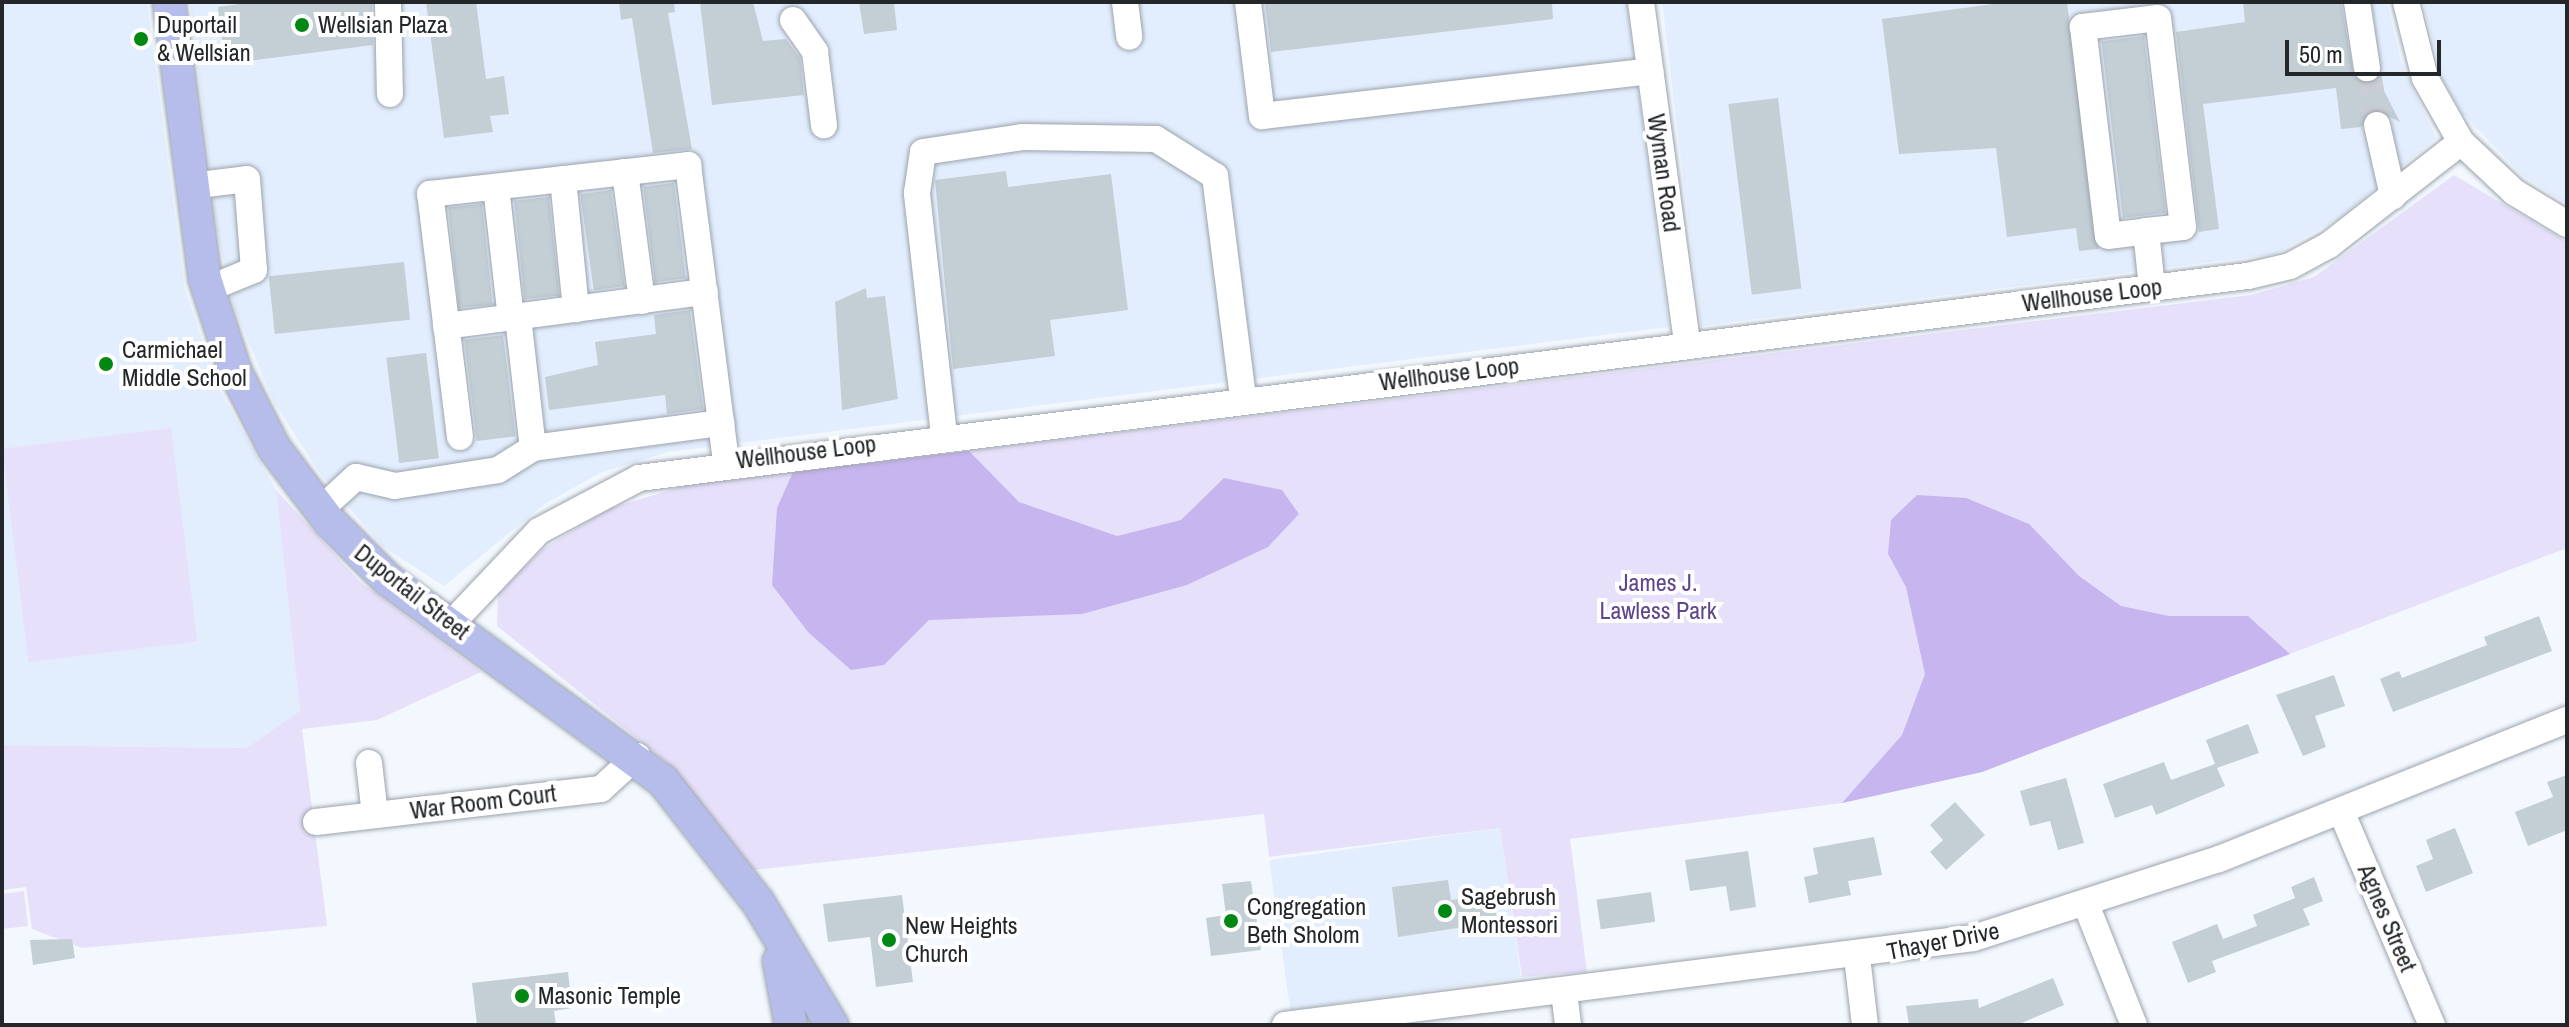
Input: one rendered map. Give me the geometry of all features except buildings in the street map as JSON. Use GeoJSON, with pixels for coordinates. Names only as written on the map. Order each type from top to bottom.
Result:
{"type":"FeatureCollection","features":[{"type":"Feature","properties":{"kind":"main road","name":"Duportail Street"},"geometry":{"type":"LineString","coordinates":[[169,2],[191,186],[208,289],[248,399],[320,510],[387,579],[637,756],[732,865],[832,1025]]}},
{"type":"Feature","properties":{"kind":"main road","name":"Duportail Street"},"geometry":{"type":"LineString","coordinates":[[732,865],[776,952],[791,1025]]}},
{"type":"Feature","properties":{"kind":"street"},"geometry":{"type":"LineString","coordinates":[[388,2],[390,94]]}},
{"type":"Feature","properties":{"kind":"street"},"geometry":{"type":"LineString","coordinates":[[1125,2],[1129,37]]}},
{"type":"Feature","properties":{"kind":"street"},"geometry":{"type":"LineString","coordinates":[[1248,2],[1262,116],[1650,71]]}},
{"type":"Feature","properties":{"kind":"street","name":"Wyman Road"},"geometry":{"type":"LineString","coordinates":[[1641,2],[1687,344]]}},
{"type":"Feature","properties":{"kind":"street"},"geometry":{"type":"LineString","coordinates":[[2357,2],[2367,68]]}},
{"type":"Feature","properties":{"kind":"street"},"geometry":{"type":"LineString","coordinates":[[2406,2],[2425,78],[2461,142],[2514,192],[2567,224]]}},
{"type":"Feature","properties":{"kind":"street"},"geometry":{"type":"LineString","coordinates":[[2158,18],[2183,227],[2146,231],[2108,236],[2083,27],[2158,18]]}},
{"type":"Feature","properties":{"kind":"street"},"geometry":{"type":"LineString","coordinates":[[793,20],[815,52],[824,125]]}},
{"type":"Feature","properties":{"kind":"street"},"geometry":{"type":"LineString","coordinates":[[2377,125],[2393,196]]}},
{"type":"Feature","properties":{"kind":"street"},"geometry":{"type":"LineString","coordinates":[[944,435],[917,193],[923,152],[1022,137],[1156,139],[1215,176],[1243,399]]}},
{"type":"Feature","properties":{"kind":"street","name":"Wellhouse Loop"},"geometry":{"type":"LineString","coordinates":[[450,625],[511,556],[569,510],[639,478],[726,462],[2152,288],[2290,266],[2393,196],[2461,142]]}},
{"type":"Feature","properties":{"kind":"street"},"geometry":{"type":"LineString","coordinates":[[460,437],[430,194],[688,165],[726,462]]}},
{"type":"Feature","properties":{"kind":"street"},"geometry":{"type":"LineString","coordinates":[[625,172],[642,301]]}},
{"type":"Feature","properties":{"kind":"street"},"geometry":{"type":"LineString","coordinates":[[191,186],[247,179],[254,270],[208,289]]}},
{"type":"Feature","properties":{"kind":"street"},"geometry":{"type":"LineString","coordinates":[[563,179],[576,309]]}},
{"type":"Feature","properties":{"kind":"street"},"geometry":{"type":"LineString","coordinates":[[496,187],[533,448]]}},
{"type":"Feature","properties":{"kind":"street"},"geometry":{"type":"LineString","coordinates":[[2146,231],[2152,288]]}},
{"type":"Feature","properties":{"kind":"street"},"geometry":{"type":"LineString","coordinates":[[446,326],[705,292]]}},
{"type":"Feature","properties":{"kind":"street"},"geometry":{"type":"LineString","coordinates":[[320,510],[356,477],[395,486],[498,470],[533,448],[721,423]]}},
{"type":"Feature","properties":{"kind":"street","name":"Thayer Drive"},"geometry":{"type":"LineString","coordinates":[[1285,1025],[1857,957],[1974,938],[2087,907],[2341,811],[2567,720]]}},
{"type":"Feature","properties":{"kind":"street","name":"War Room Court"},"geometry":{"type":"LineString","coordinates":[[316,822],[601,789],[637,756]]}},
{"type":"Feature","properties":{"kind":"street"},"geometry":{"type":"LineString","coordinates":[[369,763],[375,815]]}},
{"type":"Feature","properties":{"kind":"street","name":"Agnes Street"},"geometry":{"type":"LineString","coordinates":[[2341,811],[2432,1025]]}},
{"type":"Feature","properties":{"kind":"street"},"geometry":{"type":"LineString","coordinates":[[2087,907],[2134,1025]]}},
{"type":"Feature","properties":{"kind":"street"},"geometry":{"type":"LineString","coordinates":[[1857,957],[1865,1025]]}},
{"type":"Feature","properties":{"kind":"street"},"geometry":{"type":"LineString","coordinates":[[1564,992],[1568,1025]]}},
{"type":"Feature","properties":{"kind":"shaded area","name":"Carmichael Middle School"},"geometry":{"type":"Polygon","coordinates":[[[2,2],[147,2],[185,290],[219,389],[276,490],[300,711],[248,748],[2,745],[2,2]]]}},
{"type":"Feature","properties":{"kind":"shaded area"},"geometry":{"type":"Polygon","coordinates":[[[190,2],[1627,2],[1669,327],[668,452],[600,473],[545,504],[444,586],[382,546],[321,475],[273,401],[234,307],[218,235],[190,2]]]}},
{"type":"Feature","properties":{"kind":"shaded area"},"geometry":{"type":"Polygon","coordinates":[[[1662,2],[2387,2],[2401,61],[2436,138],[2341,217],[2275,254],[1701,326],[1662,2]]]}},
{"type":"Feature","properties":{"kind":"shaded area"},"geometry":{"type":"Polygon","coordinates":[[[2423,2],[2567,2],[2567,204],[2523,176],[2462,113],[2442,78],[2423,2]]]}},
{"type":"Feature","properties":{"kind":"shaded area"},"geometry":{"type":"Polygon","coordinates":[[[969,451],[1019,502],[1117,536],[1181,520],[1224,478],[1282,490],[1299,514],[1268,547],[1187,585],[1082,614],[929,620],[884,665],[851,670],[808,632],[772,585],[777,508],[793,472],[969,451]]]}},
{"type":"Feature","properties":{"kind":"shaded area"},"geometry":{"type":"Polygon","coordinates":[[[1917,495],[1966,498],[2029,524],[2079,576],[2121,606],[2169,616],[2248,616],[2290,654],[1982,772],[1842,803],[1902,735],[1925,674],[1906,587],[1888,554],[1891,520],[1917,495]]]}},
{"type":"Feature","properties":{"kind":"shaded area"},"geometry":{"type":"Polygon","coordinates":[[[1500,828],[1521,978],[1290,1010],[1269,860],[1500,828]]]}},
{"type":"Feature","properties":{"kind":"green space","name":"James J. Lawless Park"},"geometry":{"type":"Polygon","coordinates":[[[2454,175],[2567,242],[2567,548],[1982,772],[1842,803],[1570,839],[1587,972],[1522,977],[1500,828],[1269,857],[1264,814],[754,870],[669,764],[497,626],[498,594],[543,549],[608,509],[687,485],[2251,295],[2314,277],[2454,175]]]}},
{"type":"Feature","properties":{"kind":"green space"},"geometry":{"type":"Polygon","coordinates":[[[171,428],[197,641],[28,662],[2,449],[171,428]]]}},
{"type":"Feature","properties":{"kind":"green space"},"geometry":{"type":"Polygon","coordinates":[[[276,490],[359,581],[481,672],[377,720],[302,729],[327,926],[82,948],[32,929],[26,887],[2,890],[2,745],[247,748],[300,711],[276,490]]]}},
{"type":"Feature","properties":{"kind":"green space"},"geometry":{"type":"Polygon","coordinates":[[[24,891],[28,926],[2,929],[2,894],[24,891]]]}},
{"type":"Feature","properties":{"kind":"tunnel"},"geometry":{"type":"LineString","coordinates":[[2367,68],[2377,125]]}},
{"type":"Feature","properties":{"kind":"place","name":"Wellsian Plaza"},"geometry":{"type":"Point","coordinates":[302,25]}},
{"type":"Feature","properties":{"kind":"place","name":"Duportail & Wellsian"},"geometry":{"type":"Point","coordinates":[141,39]}},
{"type":"Feature","properties":{"kind":"place","name":"Carmichael Middle School"},"geometry":{"type":"Point","coordinates":[106,364]}},
{"type":"Feature","properties":{"kind":"place","name":"Sagebrush Montessori"},"geometry":{"type":"Point","coordinates":[1445,911]}},
{"type":"Feature","properties":{"kind":"place","name":"Congregation Beth Sholom"},"geometry":{"type":"Point","coordinates":[1231,921]}},
{"type":"Feature","properties":{"kind":"place","name":"New Heights Church"},"geometry":{"type":"Point","coordinates":[889,940]}},
{"type":"Feature","properties":{"kind":"place","name":"Masonic Temple"},"geometry":{"type":"Point","coordinates":[522,996]}}]}
